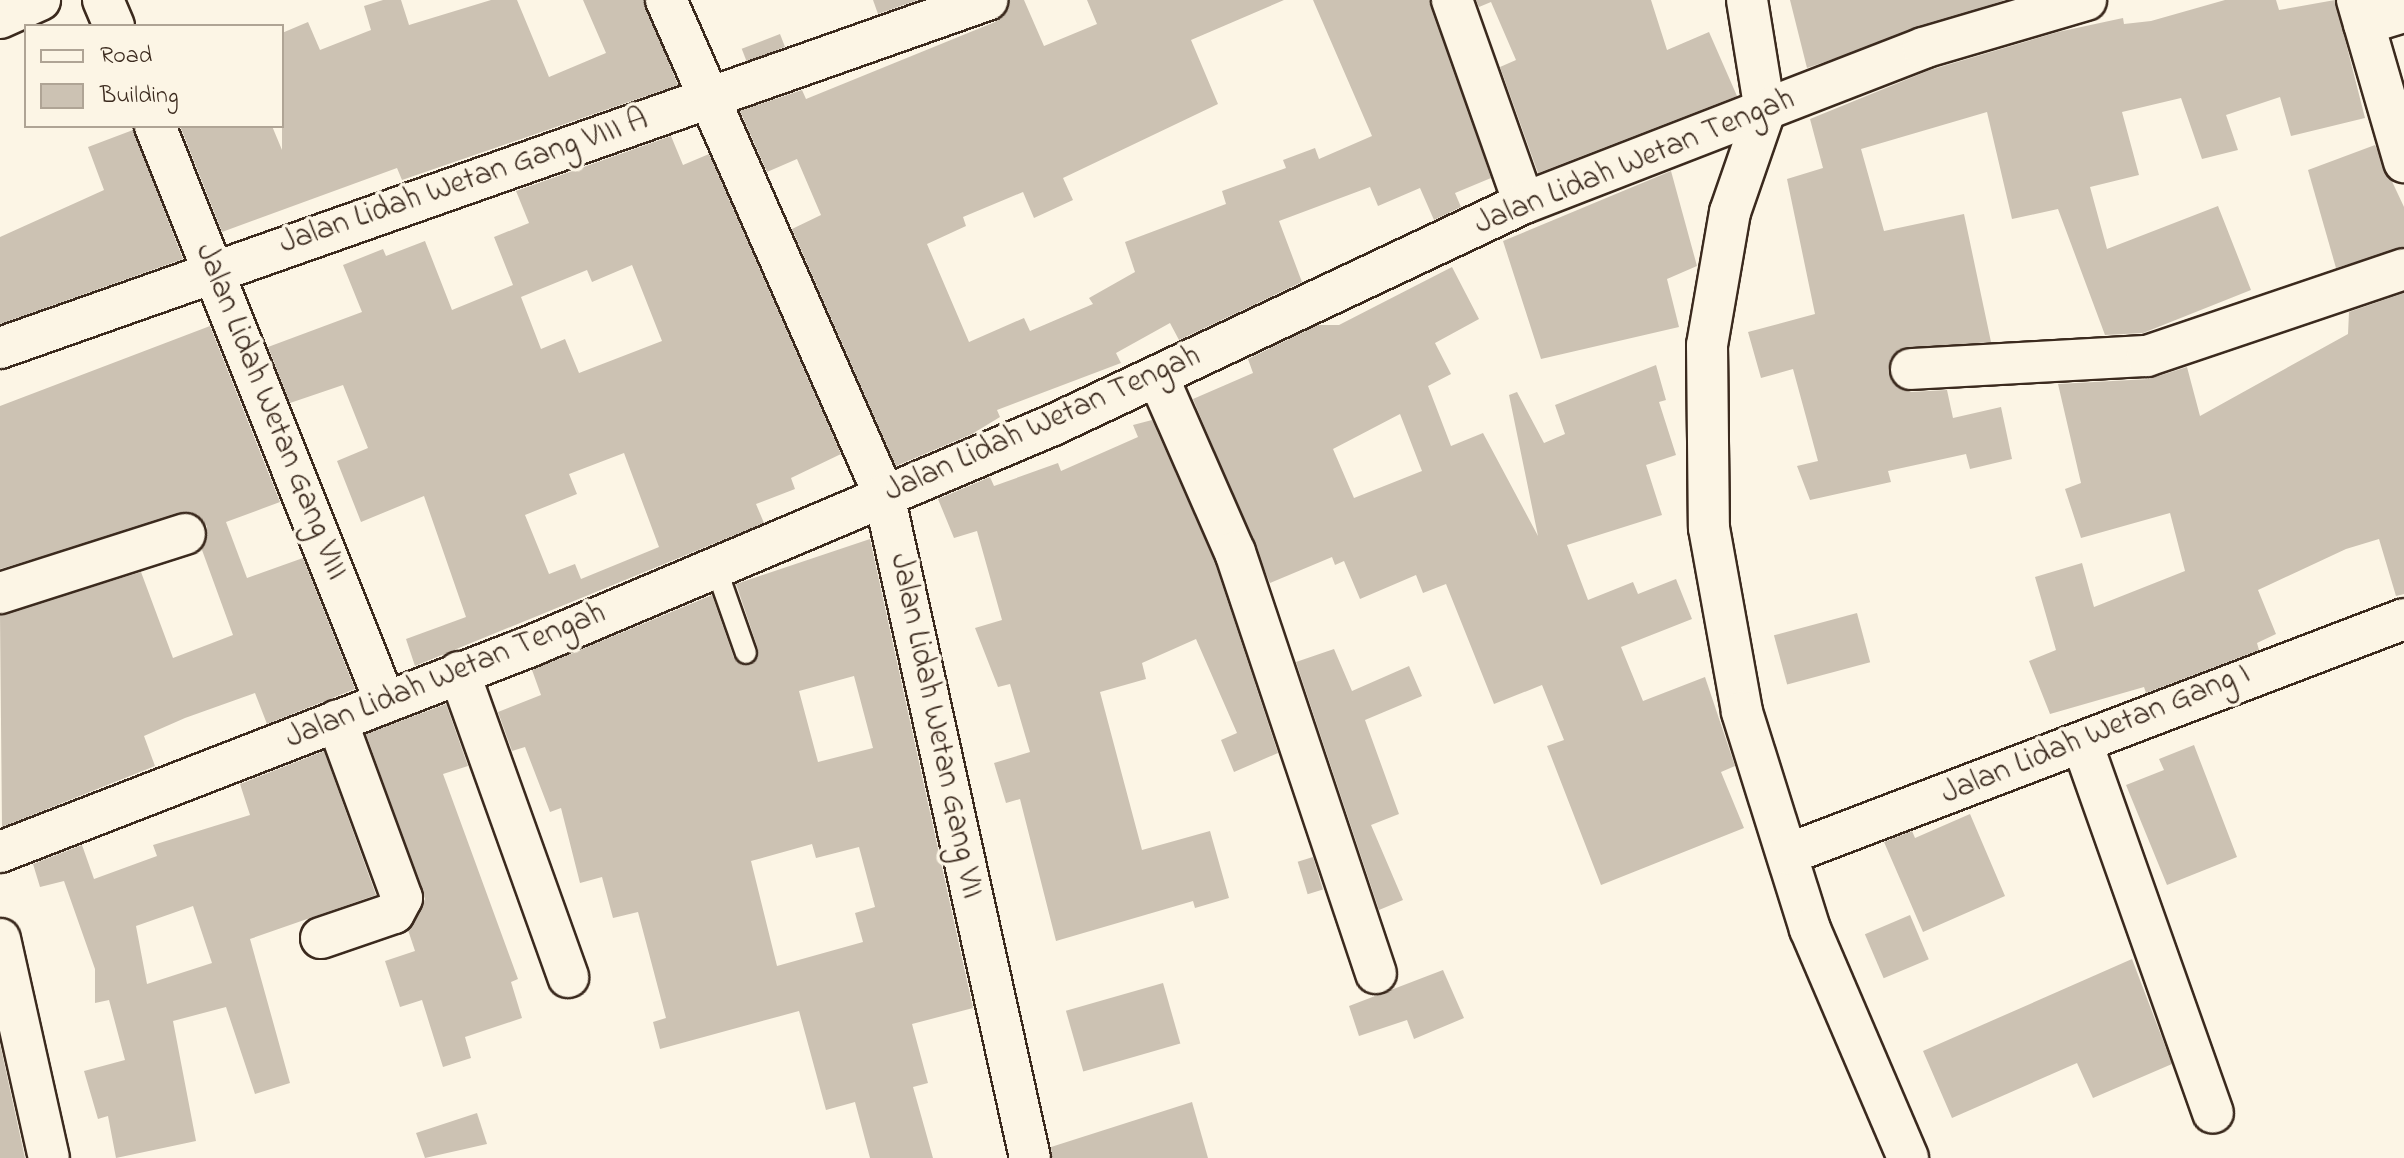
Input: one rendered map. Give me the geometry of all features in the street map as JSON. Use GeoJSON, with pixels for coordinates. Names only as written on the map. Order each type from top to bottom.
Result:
{"type":"FeatureCollection","features":[{"type":"Feature","properties":{"kind":"street"},"geometry":{"type":"LineString","coordinates":[[0,18],[40,0]]}},
{"type":"Feature","properties":{"kind":"street"},"geometry":{"type":"LineString","coordinates":[[103,0],[113,24]]}},
{"type":"Feature","properties":{"kind":"street","name":"Jalan Lidah Wetan Gang VII"},"geometry":{"type":"LineString","coordinates":[[666,0],[714,98],[884,495],[1030,1158]]}},
{"type":"Feature","properties":{"kind":"street","name":"Jalan Lidah Wetan Gang VIII A"},"geometry":{"type":"LineString","coordinates":[[0,348],[213,267],[714,98],[987,0]]}},
{"type":"Feature","properties":{"kind":"street"},"geometry":{"type":"LineString","coordinates":[[1452,0],[1524,203]]}},
{"type":"Feature","properties":{"kind":"street"},"geometry":{"type":"LineString","coordinates":[[1747,0],[1765,111],[1730,212],[1707,345],[1709,528],[1742,712],[1810,929],[1908,1158]]}},
{"type":"Feature","properties":{"kind":"street","name":"Jalan Lidah Wetan Tengah"},"geometry":{"type":"LineString","coordinates":[[0,852],[337,721],[384,699],[459,672],[716,568],[1158,377],[1524,203],[1923,48],[2086,0]]}},
{"type":"Feature","properties":{"kind":"street"},"geometry":{"type":"LineString","coordinates":[[2404,12],[2360,12],[2404,162]]}},
{"type":"Feature","properties":{"kind":"street","name":"Jalan Lidah Wetan Gang VIII"},"geometry":{"type":"LineString","coordinates":[[156,128],[384,699]]}},
{"type":"Feature","properties":{"kind":"street"},"geometry":{"type":"LineString","coordinates":[[1911,369],[2147,356],[2404,269]]}},
{"type":"Feature","properties":{"kind":"street"},"geometry":{"type":"LineString","coordinates":[[1158,377],[1235,552],[1376,973]]}},
{"type":"Feature","properties":{"kind":"street"},"geometry":{"type":"LineString","coordinates":[[0,593],[185,534]]}},
{"type":"Feature","properties":{"kind":"street","name":"Jalan Lidah Wetan Gang I"},"geometry":{"type":"LineString","coordinates":[[1788,854],[2404,619]]}},
{"type":"Feature","properties":{"kind":"street"},"geometry":{"type":"LineString","coordinates":[[459,672],[568,977]]}},
{"type":"Feature","properties":{"kind":"street"},"geometry":{"type":"LineString","coordinates":[[321,938],[394,913],[402,898],[337,721]]}},
{"type":"Feature","properties":{"kind":"street"},"geometry":{"type":"LineString","coordinates":[[2082,743],[2213,1112]]}},
{"type":"Feature","properties":{"kind":"street"},"geometry":{"type":"LineString","coordinates":[[0,939],[49,1158]]}},
{"type":"Feature","properties":{"kind":"lane"},"geometry":{"type":"LineString","coordinates":[[716,568],[746,653]]}},
{"type":"Feature","properties":{"kind":"building"},"geometry":{"type":"Polygon","coordinates":[[[383,0],[401,0],[409,25],[491,0],[517,0],[549,77],[606,53],[583,0],[643,0],[678,85],[402,180],[397,168],[222,232],[181,128],[273,128],[282,150],[284,32],[308,22],[320,50],[371,30],[364,6],[383,0]]]}},
{"type":"Feature","properties":{"kind":"building"},"geometry":{"type":"Polygon","coordinates":[[[873,0],[918,0],[878,14],[873,0]]]}},
{"type":"Feature","properties":{"kind":"building"},"geometry":{"type":"Polygon","coordinates":[[[1009,0],[1024,0],[1044,46],[1097,24],[1087,0],[1284,0],[1191,40],[1218,104],[1063,178],[1073,200],[1034,218],[1023,192],[963,217],[966,226],[927,244],[969,342],[1024,318],[1030,331],[1093,304],[1089,298],[1135,272],[1125,242],[1226,204],[1222,191],[1286,168],[1283,160],[1315,148],[1319,159],[1372,136],[1313,0],[1430,0],[1491,178],[1455,193],[1461,207],[1434,220],[1420,188],[1378,206],[1370,187],[1279,221],[1302,282],[1179,340],[1170,323],[1116,353],[1121,363],[997,410],[1000,417],[972,434],[896,466],[792,229],[821,215],[797,159],[767,172],[740,111],[802,90],[806,99],[995,22],[1009,0]]]}},
{"type":"Feature","properties":{"kind":"building"},"geometry":{"type":"Polygon","coordinates":[[[1476,0],[1651,0],[1667,50],[1709,32],[1737,96],[1538,173],[1500,67],[1516,60],[1491,2],[1479,7],[1476,0]]]}},
{"type":"Feature","properties":{"kind":"building"},"geometry":{"type":"Polygon","coordinates":[[[1790,0],[2005,0],[1807,68],[1790,0]]]}},
{"type":"Feature","properties":{"kind":"building"},"geometry":{"type":"Polygon","coordinates":[[[2225,0],[2276,0],[2279,10],[2335,0],[2365,118],[2291,136],[2280,97],[2226,115],[2238,150],[2202,159],[2181,98],[2122,112],[2139,175],[2090,187],[2107,249],[2218,206],[2251,290],[2143,333],[2105,335],[2058,209],[2012,219],[1987,112],[1861,149],[1884,231],[1964,214],[1991,342],[1899,349],[1890,359],[1891,381],[1911,392],[1947,390],[1953,418],[2001,407],[2012,459],[1970,469],[1966,454],[1888,471],[1891,482],[1810,500],[1797,466],[1818,461],[1793,369],[1761,378],[1748,332],[1815,314],[1787,179],[1823,168],[1810,119],[1930,70],[2058,32],[2123,18],[2124,24],[2151,21],[2225,0]]]}},
{"type":"Feature","properties":{"kind":"building"},"geometry":{"type":"Polygon","coordinates":[[[780,34],[785,47],[747,62],[742,49],[780,34]]]}},
{"type":"Feature","properties":{"kind":"building"},"geometry":{"type":"Polygon","coordinates":[[[133,130],[183,259],[0,324],[0,237],[104,190],[88,147],[133,130]]]}},
{"type":"Feature","properties":{"kind":"building"},"geometry":{"type":"Polygon","coordinates":[[[671,136],[683,165],[709,154],[841,454],[791,478],[795,489],[756,504],[764,523],[415,666],[406,639],[466,617],[424,496],[361,522],[337,461],[368,448],[343,385],[290,403],[268,347],[362,312],[343,265],[383,249],[386,256],[425,241],[452,310],[513,285],[494,237],[529,223],[516,191],[671,136]],[[632,265],[592,282],[587,270],[521,297],[541,349],[565,339],[579,373],[662,341],[632,265]],[[624,453],[569,474],[577,494],[525,515],[549,574],[575,564],[581,579],[659,547],[624,453]]]}},
{"type":"Feature","properties":{"kind":"building"},"geometry":{"type":"Polygon","coordinates":[[[2375,145],[2404,207],[2404,247],[2336,268],[2308,170],[2375,145]]]}},
{"type":"Feature","properties":{"kind":"building"},"geometry":{"type":"Polygon","coordinates":[[[1671,171],[1697,266],[1667,279],[1679,327],[1541,359],[1503,241],[1671,171]]]}},
{"type":"Feature","properties":{"kind":"building"},"geometry":{"type":"Polygon","coordinates":[[[1452,267],[1479,319],[1435,343],[1451,374],[1428,386],[1451,446],[1483,433],[1538,536],[1509,395],[1517,392],[1544,443],[1565,434],[1555,405],[1656,365],[1666,400],[1659,402],[1676,455],[1646,465],[1662,515],[1567,545],[1588,600],[1633,582],[1638,594],[1676,579],[1692,619],[1621,647],[1643,701],[1705,677],[1735,766],[1721,772],[1744,828],[1601,885],[1547,746],[1564,740],[1542,685],[1494,704],[1446,584],[1423,593],[1416,575],[1360,599],[1344,561],[1335,565],[1332,557],[1270,583],[1193,399],[1253,373],[1248,359],[1318,325],[1339,325],[1452,267]],[[1400,414],[1333,449],[1354,498],[1422,471],[1400,414]]]}},
{"type":"Feature","properties":{"kind":"building"},"geometry":{"type":"Polygon","coordinates":[[[2404,293],[2404,594],[2396,596],[2379,539],[2346,549],[2258,590],[2276,634],[2257,643],[2259,650],[2146,693],[2144,687],[2050,714],[2029,661],[2056,650],[2035,577],[2082,563],[2094,607],[2185,571],[2170,513],[2081,538],[2065,489],[2081,483],[2058,384],[2149,379],[2187,367],[2200,416],[2348,334],[2349,312],[2404,293]]]}},
{"type":"Feature","properties":{"kind":"building"},"geometry":{"type":"Polygon","coordinates":[[[210,326],[280,502],[226,522],[247,578],[303,558],[355,689],[267,724],[255,693],[185,718],[144,736],[155,766],[2,827],[0,615],[141,572],[173,658],[233,635],[202,550],[207,526],[191,512],[0,569],[0,406],[210,326]]]}},
{"type":"Feature","properties":{"kind":"building"},"geometry":{"type":"Polygon","coordinates":[[[1152,420],[1214,560],[1278,753],[1234,772],[1221,740],[1237,733],[1196,639],[1142,663],[1146,679],[1100,692],[1142,850],[1210,831],[1229,898],[1195,908],[1193,901],[1056,941],[1020,799],[1006,803],[994,763],[1030,752],[1010,684],[998,687],[975,628],[1002,620],[977,531],[954,538],[938,499],[990,477],[994,486],[1058,463],[1061,471],[1138,437],[1133,425],[1152,420]]]}},
{"type":"Feature","properties":{"kind":"building"},"geometry":{"type":"Polygon","coordinates":[[[870,539],[973,1008],[912,1024],[928,1083],[913,1087],[933,1158],[870,1158],[855,1102],[826,1110],[799,1011],[660,1049],[653,1022],[666,1018],[638,912],[613,918],[602,877],[580,883],[561,808],[550,812],[525,747],[512,751],[498,712],[541,695],[532,670],[712,595],[734,658],[751,665],[758,649],[736,584],[870,539]],[[854,676],[799,691],[818,762],[873,748],[854,676]],[[812,844],[751,861],[777,966],[863,942],[855,913],[875,907],[859,847],[816,858],[812,844]]]}},
{"type":"Feature","properties":{"kind":"building"},"geometry":{"type":"Polygon","coordinates":[[[1857,613],[1870,662],[1787,685],[1774,635],[1857,613]]]}},
{"type":"Feature","properties":{"kind":"building"},"geometry":{"type":"Polygon","coordinates":[[[1334,649],[1352,691],[1409,666],[1422,696],[1365,720],[1399,814],[1371,825],[1403,900],[1379,910],[1296,662],[1334,649]]]}},
{"type":"Feature","properties":{"kind":"building"},"geometry":{"type":"Polygon","coordinates":[[[446,704],[468,766],[443,774],[518,979],[511,982],[522,1018],[465,1037],[471,1058],[443,1067],[422,1000],[400,1007],[385,961],[415,951],[408,930],[425,899],[366,734],[446,704]]]}},
{"type":"Feature","properties":{"kind":"building"},"geometry":{"type":"Polygon","coordinates":[[[2194,745],[2237,857],[2167,885],[2126,785],[2164,770],[2159,759],[2194,745]]]}},
{"type":"Feature","properties":{"kind":"building"},"geometry":{"type":"Polygon","coordinates":[[[324,751],[376,895],[250,939],[290,1083],[255,1094],[226,1007],[173,1021],[196,1141],[116,1158],[108,1116],[98,1119],[84,1071],[125,1060],[109,1000],[95,1003],[95,969],[64,881],[40,887],[33,864],[82,845],[94,879],[157,856],[153,845],[250,815],[240,784],[324,751]],[[193,906],[136,926],[147,984],[212,963],[193,906]]]}},
{"type":"Feature","properties":{"kind":"building"},"geometry":{"type":"Polygon","coordinates":[[[1970,814],[2005,896],[1923,932],[1884,842],[1912,831],[1915,838],[1970,814]]]}},
{"type":"Feature","properties":{"kind":"building"},"geometry":{"type":"Polygon","coordinates":[[[1313,857],[1323,890],[1308,894],[1298,862],[1313,857]]]}},
{"type":"Feature","properties":{"kind":"building"},"geometry":{"type":"Polygon","coordinates":[[[1910,915],[1929,959],[1884,978],[1865,934],[1910,915]]]}},
{"type":"Feature","properties":{"kind":"building"},"geometry":{"type":"Polygon","coordinates":[[[2132,959],[2172,1064],[2093,1098],[2077,1063],[1952,1118],[1923,1051],[2132,959]]]}},
{"type":"Feature","properties":{"kind":"building"},"geometry":{"type":"Polygon","coordinates":[[[1443,970],[1464,1018],[1414,1039],[1407,1020],[1359,1036],[1349,1006],[1443,970]]]}},
{"type":"Feature","properties":{"kind":"building"},"geometry":{"type":"Polygon","coordinates":[[[1163,983],[1180,1044],[1083,1071],[1066,1011],[1163,983]]]}},
{"type":"Feature","properties":{"kind":"building"},"geometry":{"type":"Polygon","coordinates":[[[0,1044],[25,1158],[0,1158],[0,1044]]]}},
{"type":"Feature","properties":{"kind":"building"},"geometry":{"type":"Polygon","coordinates":[[[1192,1102],[1208,1158],[1052,1158],[1051,1147],[1192,1102]]]}},
{"type":"Feature","properties":{"kind":"building"},"geometry":{"type":"Polygon","coordinates":[[[477,1113],[487,1144],[425,1158],[416,1133],[477,1113]]]}}]}
